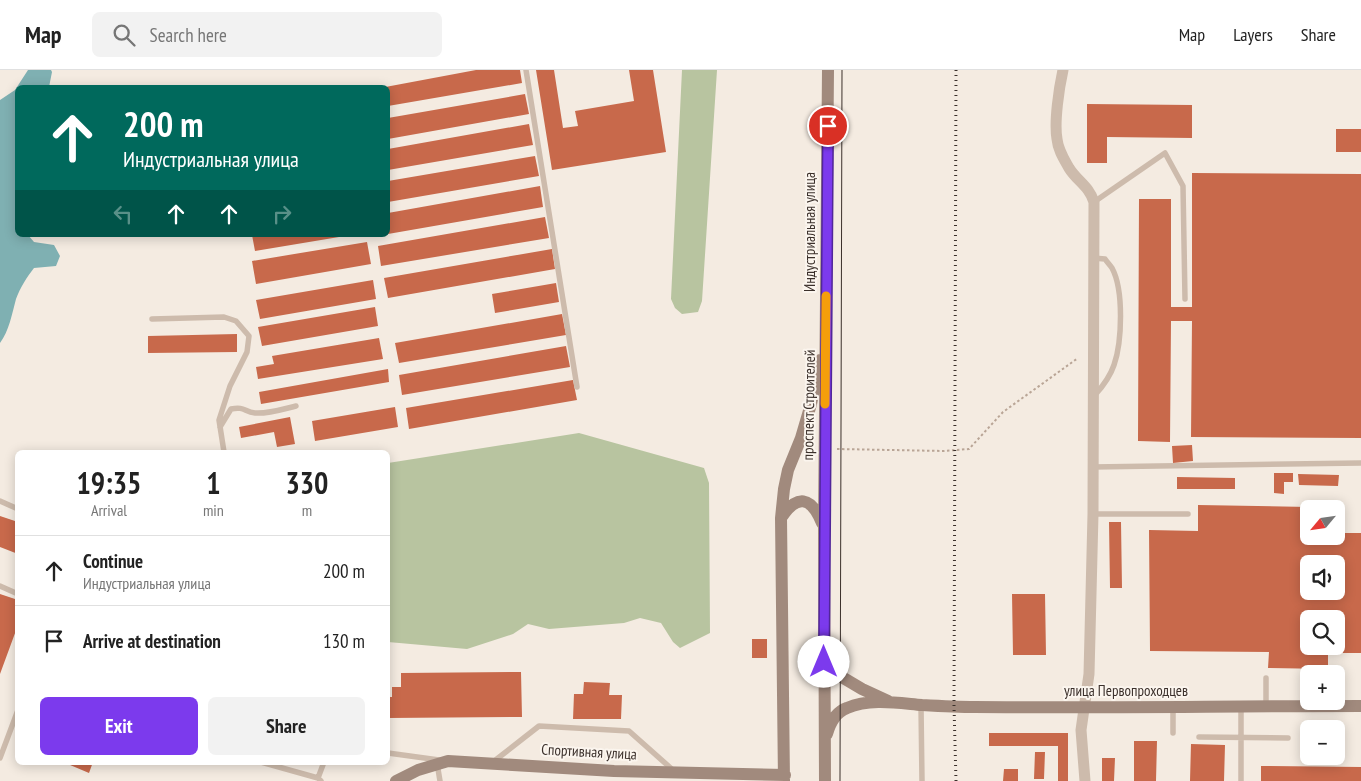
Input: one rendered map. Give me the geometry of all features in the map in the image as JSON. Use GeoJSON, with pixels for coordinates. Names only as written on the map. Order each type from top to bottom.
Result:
{"type":"FeatureCollection","features":[{"type":"Feature","properties":{"kind":"main road","name":"Индустриальная улица"},"geometry":{"type":"LineString","coordinates":[[826,333],[828,70]]}},
{"type":"Feature","properties":{"kind":"main road","name":"проспект Строителей"},"geometry":{"type":"LineString","coordinates":[[784,778],[781,518],[788,470],[801,438],[811,404],[826,333]]}},
{"type":"Feature","properties":{"kind":"main road","name":"проспект Строителей"},"geometry":{"type":"LineString","coordinates":[[825,781],[824,525],[826,333]]}},
{"type":"Feature","properties":{"kind":"main road"},"geometry":{"type":"LineString","coordinates":[[781,518],[796,501],[803,502],[810,504],[817,510],[824,525]]}},
{"type":"Feature","properties":{"kind":"main road","name":"улица Первопроходцев"},"geometry":{"type":"LineString","coordinates":[[824,646],[835,673],[862,689],[890,702]]}},
{"type":"Feature","properties":{"kind":"main road","name":"улица Первопроходцев"},"geometry":{"type":"LineString","coordinates":[[824,744],[834,718],[846,708],[863,704],[890,702],[921,705],[1084,708],[1241,705],[1361,706]]}},
{"type":"Feature","properties":{"kind":"main road","name":"Спортивная улица"},"geometry":{"type":"LineString","coordinates":[[396,781],[418,770],[443,762],[492,762],[642,776],[675,772],[784,778]]}},
{"type":"Feature","properties":{"kind":"street"},"geometry":{"type":"LineString","coordinates":[[1063,70],[1056,138],[1060,152],[1070,170],[1090,192],[1094,202],[1093,514],[1089,674],[1081,730],[1085,781]]}},
{"type":"Feature","properties":{"kind":"lane"},"geometry":{"type":"LineString","coordinates":[[526,70],[578,387]]}},
{"type":"Feature","properties":{"kind":"lane"},"geometry":{"type":"LineString","coordinates":[[1094,202],[1165,153],[1183,186],[1185,299]]}},
{"type":"Feature","properties":{"kind":"lane"},"geometry":{"type":"LineString","coordinates":[[1093,258],[1104,259],[1112,269],[1118,289],[1120,315],[1119,346],[1114,365],[1107,380],[1093,398]]}},
{"type":"Feature","properties":{"kind":"lane"},"geometry":{"type":"LineString","coordinates":[[152,319],[224,317],[236,321],[249,336],[247,352],[230,386],[219,420],[224,450]]}},
{"type":"Feature","properties":{"kind":"lane"},"geometry":{"type":"LineString","coordinates":[[220,427],[232,409],[240,407],[252,413],[268,412],[296,406]]}},
{"type":"Feature","properties":{"kind":"lane"},"geometry":{"type":"LineString","coordinates":[[1094,467],[1361,463]]}},
{"type":"Feature","properties":{"kind":"lane"},"geometry":{"type":"LineString","coordinates":[[0,501],[15,508]]}},
{"type":"Feature","properties":{"kind":"lane"},"geometry":{"type":"LineString","coordinates":[[1093,514],[1188,514]]}},
{"type":"Feature","properties":{"kind":"lane"},"geometry":{"type":"LineString","coordinates":[[0,586],[15,593]]}},
{"type":"Feature","properties":{"kind":"lane"},"geometry":{"type":"LineString","coordinates":[[1266,678],[1266,706]]}},
{"type":"Feature","properties":{"kind":"lane"},"geometry":{"type":"LineString","coordinates":[[921,705],[922,781]]}},
{"type":"Feature","properties":{"kind":"lane"},"geometry":{"type":"LineString","coordinates":[[1241,705],[1241,781]]}},
{"type":"Feature","properties":{"kind":"lane"},"geometry":{"type":"LineString","coordinates":[[1173,707],[1173,733]]}},
{"type":"Feature","properties":{"kind":"lane"},"geometry":{"type":"LineString","coordinates":[[0,758],[15,718]]}},
{"type":"Feature","properties":{"kind":"lane"},"geometry":{"type":"LineString","coordinates":[[492,762],[539,726],[629,731],[675,772]]}},
{"type":"Feature","properties":{"kind":"lane"},"geometry":{"type":"LineString","coordinates":[[1199,737],[1288,738]]}},
{"type":"Feature","properties":{"kind":"lane"},"geometry":{"type":"LineString","coordinates":[[390,753],[443,762],[440,781]]}},
{"type":"Feature","properties":{"kind":"lane"},"geometry":{"type":"LineString","coordinates":[[270,765],[319,779],[323,765]]}},
{"type":"Feature","properties":{"kind":"lane"},"geometry":{"type":"LineString","coordinates":[[284,770],[285,765]]}},
{"type":"Feature","properties":{"kind":"path"},"geometry":{"type":"LineString","coordinates":[[837,449],[944,451],[969,449],[1003,412],[1078,358]]}},
{"type":"Feature","properties":{"kind":"green space"},"geometry":{"type":"Polygon","coordinates":[[[682,70],[717,70],[702,301],[698,312],[682,314],[675,308],[671,299],[682,70]]]}},
{"type":"Feature","properties":{"kind":"green space"},"geometry":{"type":"Polygon","coordinates":[[[579,433],[704,468],[709,483],[710,633],[680,648],[673,642],[661,623],[640,618],[624,623],[549,629],[528,624],[513,634],[467,649],[390,642],[390,463],[579,433]]]}},
{"type":"Feature","properties":{"kind":"water"},"geometry":{"type":"Polygon","coordinates":[[[28,70],[51,70],[52,72],[49,85],[18,85],[28,70]]]}},
{"type":"Feature","properties":{"kind":"water"},"geometry":{"type":"Polygon","coordinates":[[[15,90],[15,237],[30,237],[34,242],[54,245],[60,256],[56,266],[34,268],[29,275],[16,299],[8,328],[0,343],[0,100],[15,90]]]}},
{"type":"Feature","properties":{"kind":"building"},"geometry":{"type":"Polygon","coordinates":[[[476,70],[520,70],[522,83],[390,106],[390,86],[476,70]]]}},
{"type":"Feature","properties":{"kind":"building"},"geometry":{"type":"Polygon","coordinates":[[[536,70],[554,70],[563,128],[578,126],[575,111],[634,101],[629,70],[653,70],[666,152],[552,170],[536,70]]]}},
{"type":"Feature","properties":{"kind":"building"},"geometry":{"type":"Polygon","coordinates":[[[525,94],[529,114],[390,139],[390,118],[525,94]]]}},
{"type":"Feature","properties":{"kind":"building"},"geometry":{"type":"Polygon","coordinates":[[[1087,104],[1192,105],[1192,138],[1107,137],[1107,163],[1087,163],[1087,104]]]}},
{"type":"Feature","properties":{"kind":"building"},"geometry":{"type":"Polygon","coordinates":[[[529,124],[533,145],[390,170],[390,149],[529,124]]]}},
{"type":"Feature","properties":{"kind":"building"},"geometry":{"type":"Polygon","coordinates":[[[1336,129],[1361,129],[1361,152],[1336,152],[1336,129]]]}},
{"type":"Feature","properties":{"kind":"building"},"geometry":{"type":"Polygon","coordinates":[[[535,156],[539,176],[390,202],[390,181],[535,156]]]}},
{"type":"Feature","properties":{"kind":"building"},"geometry":{"type":"Polygon","coordinates":[[[1192,173],[1361,174],[1361,438],[1191,437],[1192,321],[1171,321],[1170,442],[1138,441],[1139,199],[1171,199],[1171,307],[1192,307],[1192,173]]]}},
{"type":"Feature","properties":{"kind":"building"},"geometry":{"type":"Polygon","coordinates":[[[540,186],[543,207],[390,234],[390,213],[540,186]]]}},
{"type":"Feature","properties":{"kind":"building"},"geometry":{"type":"Polygon","coordinates":[[[545,217],[549,238],[381,266],[378,246],[545,217]]]}},
{"type":"Feature","properties":{"kind":"building"},"geometry":{"type":"Polygon","coordinates":[[[252,237],[339,237],[255,251],[252,237]]]}},
{"type":"Feature","properties":{"kind":"building"},"geometry":{"type":"Polygon","coordinates":[[[367,242],[371,264],[256,284],[252,261],[367,242]]]}},
{"type":"Feature","properties":{"kind":"building"},"geometry":{"type":"Polygon","coordinates":[[[552,249],[555,269],[388,298],[384,278],[552,249]]]}},
{"type":"Feature","properties":{"kind":"building"},"geometry":{"type":"Polygon","coordinates":[[[373,280],[376,299],[260,319],[256,300],[373,280]]]}},
{"type":"Feature","properties":{"kind":"building"},"geometry":{"type":"Polygon","coordinates":[[[556,283],[559,302],[495,313],[492,294],[556,283]]]}},
{"type":"Feature","properties":{"kind":"building"},"geometry":{"type":"Polygon","coordinates":[[[375,307],[378,326],[262,346],[258,327],[375,307]]]}},
{"type":"Feature","properties":{"kind":"building"},"geometry":{"type":"Polygon","coordinates":[[[562,314],[566,335],[399,363],[395,343],[562,314]]]}},
{"type":"Feature","properties":{"kind":"building"},"geometry":{"type":"Polygon","coordinates":[[[237,334],[237,352],[148,353],[148,336],[237,334]]]}},
{"type":"Feature","properties":{"kind":"building"},"geometry":{"type":"Polygon","coordinates":[[[379,338],[383,359],[258,379],[256,367],[274,364],[272,356],[379,338]]]}},
{"type":"Feature","properties":{"kind":"building"},"geometry":{"type":"Polygon","coordinates":[[[566,346],[570,367],[402,395],[399,375],[566,346]]]}},
{"type":"Feature","properties":{"kind":"building"},"geometry":{"type":"Polygon","coordinates":[[[388,369],[389,382],[261,404],[259,392],[388,369]]]}},
{"type":"Feature","properties":{"kind":"building"},"geometry":{"type":"Polygon","coordinates":[[[573,380],[577,400],[409,429],[406,408],[573,380]]]}},
{"type":"Feature","properties":{"kind":"building"},"geometry":{"type":"Polygon","coordinates":[[[395,407],[398,427],[315,441],[312,421],[395,407]]]}},
{"type":"Feature","properties":{"kind":"building"},"geometry":{"type":"Polygon","coordinates":[[[290,417],[295,444],[277,447],[274,432],[241,438],[239,427],[290,417]]]}},
{"type":"Feature","properties":{"kind":"building"},"geometry":{"type":"Polygon","coordinates":[[[1192,445],[1193,461],[1173,463],[1172,446],[1192,445]]]}},
{"type":"Feature","properties":{"kind":"building"},"geometry":{"type":"Polygon","coordinates":[[[1274,473],[1293,473],[1293,482],[1284,482],[1284,494],[1274,493],[1274,473]]]}},
{"type":"Feature","properties":{"kind":"building"},"geometry":{"type":"Polygon","coordinates":[[[1298,474],[1339,475],[1338,486],[1299,485],[1298,474]]]}},
{"type":"Feature","properties":{"kind":"building"},"geometry":{"type":"Polygon","coordinates":[[[1177,477],[1235,478],[1235,489],[1177,489],[1177,477]]]}},
{"type":"Feature","properties":{"kind":"building"},"geometry":{"type":"Polygon","coordinates":[[[1198,505],[1300,507],[1300,545],[1345,545],[1345,533],[1361,533],[1361,653],[1345,653],[1345,610],[1300,610],[1300,655],[1328,655],[1328,665],[1300,665],[1300,669],[1268,668],[1269,652],[1150,651],[1149,530],[1198,531],[1198,505]]]}},
{"type":"Feature","properties":{"kind":"building"},"geometry":{"type":"Polygon","coordinates":[[[0,516],[15,521],[15,553],[0,547],[0,516]]]}},
{"type":"Feature","properties":{"kind":"building"},"geometry":{"type":"Polygon","coordinates":[[[1109,522],[1121,522],[1122,588],[1110,588],[1109,522]]]}},
{"type":"Feature","properties":{"kind":"building"},"geometry":{"type":"Polygon","coordinates":[[[0,594],[15,599],[15,633],[0,674],[0,594]]]}},
{"type":"Feature","properties":{"kind":"building"},"geometry":{"type":"Polygon","coordinates":[[[1012,594],[1045,594],[1046,655],[1013,655],[1012,594]]]}},
{"type":"Feature","properties":{"kind":"building"},"geometry":{"type":"Polygon","coordinates":[[[752,639],[767,639],[767,658],[752,658],[752,639]]]}},
{"type":"Feature","properties":{"kind":"building"},"geometry":{"type":"Polygon","coordinates":[[[521,672],[522,717],[390,718],[392,687],[401,687],[401,673],[521,672]]]}},
{"type":"Feature","properties":{"kind":"building"},"geometry":{"type":"Polygon","coordinates":[[[584,682],[610,683],[609,695],[622,695],[621,719],[573,719],[574,694],[583,694],[584,682]]]}},
{"type":"Feature","properties":{"kind":"building"},"geometry":{"type":"Polygon","coordinates":[[[989,733],[1068,733],[1068,781],[1058,781],[1058,746],[989,746],[989,733]]]}},
{"type":"Feature","properties":{"kind":"building"},"geometry":{"type":"Polygon","coordinates":[[[1134,741],[1157,741],[1156,781],[1134,781],[1134,741]]]}},
{"type":"Feature","properties":{"kind":"building"},"geometry":{"type":"Polygon","coordinates":[[[1191,744],[1225,745],[1224,781],[1190,781],[1191,744]]]}},
{"type":"Feature","properties":{"kind":"building"},"geometry":{"type":"Polygon","coordinates":[[[1035,752],[1045,752],[1044,779],[1034,779],[1035,752]]]}},
{"type":"Feature","properties":{"kind":"building"},"geometry":{"type":"Polygon","coordinates":[[[1102,758],[1115,758],[1114,781],[1102,781],[1102,758]]]}},
{"type":"Feature","properties":{"kind":"building"},"geometry":{"type":"Polygon","coordinates":[[[70,765],[92,765],[89,773],[70,765]]]}},
{"type":"Feature","properties":{"kind":"building"},"geometry":{"type":"Polygon","coordinates":[[[1261,766],[1361,767],[1361,781],[1261,781],[1261,766]]]}},
{"type":"Feature","properties":{"kind":"building"},"geometry":{"type":"Polygon","coordinates":[[[1004,769],[1018,769],[1018,781],[1003,781],[1004,769]]]}},
{"type":"Feature","properties":{"kind":"tram line"},"geometry":{"type":"LineString","coordinates":[[840,781],[842,70]]}},
{"type":"Feature","properties":{"kind":"railway"},"geometry":{"type":"LineString","coordinates":[[956,70],[954,706],[956,781]]}},
{"type":"Feature","properties":{"kind":"slow traffic"},"geometry":{"type":"LineString","coordinates":[[825,404],[826,296]]}},
{"type":"Feature","properties":{"kind":"route"},"geometry":{"type":"LineString","coordinates":[[824,662],[828,126]]}}]}
